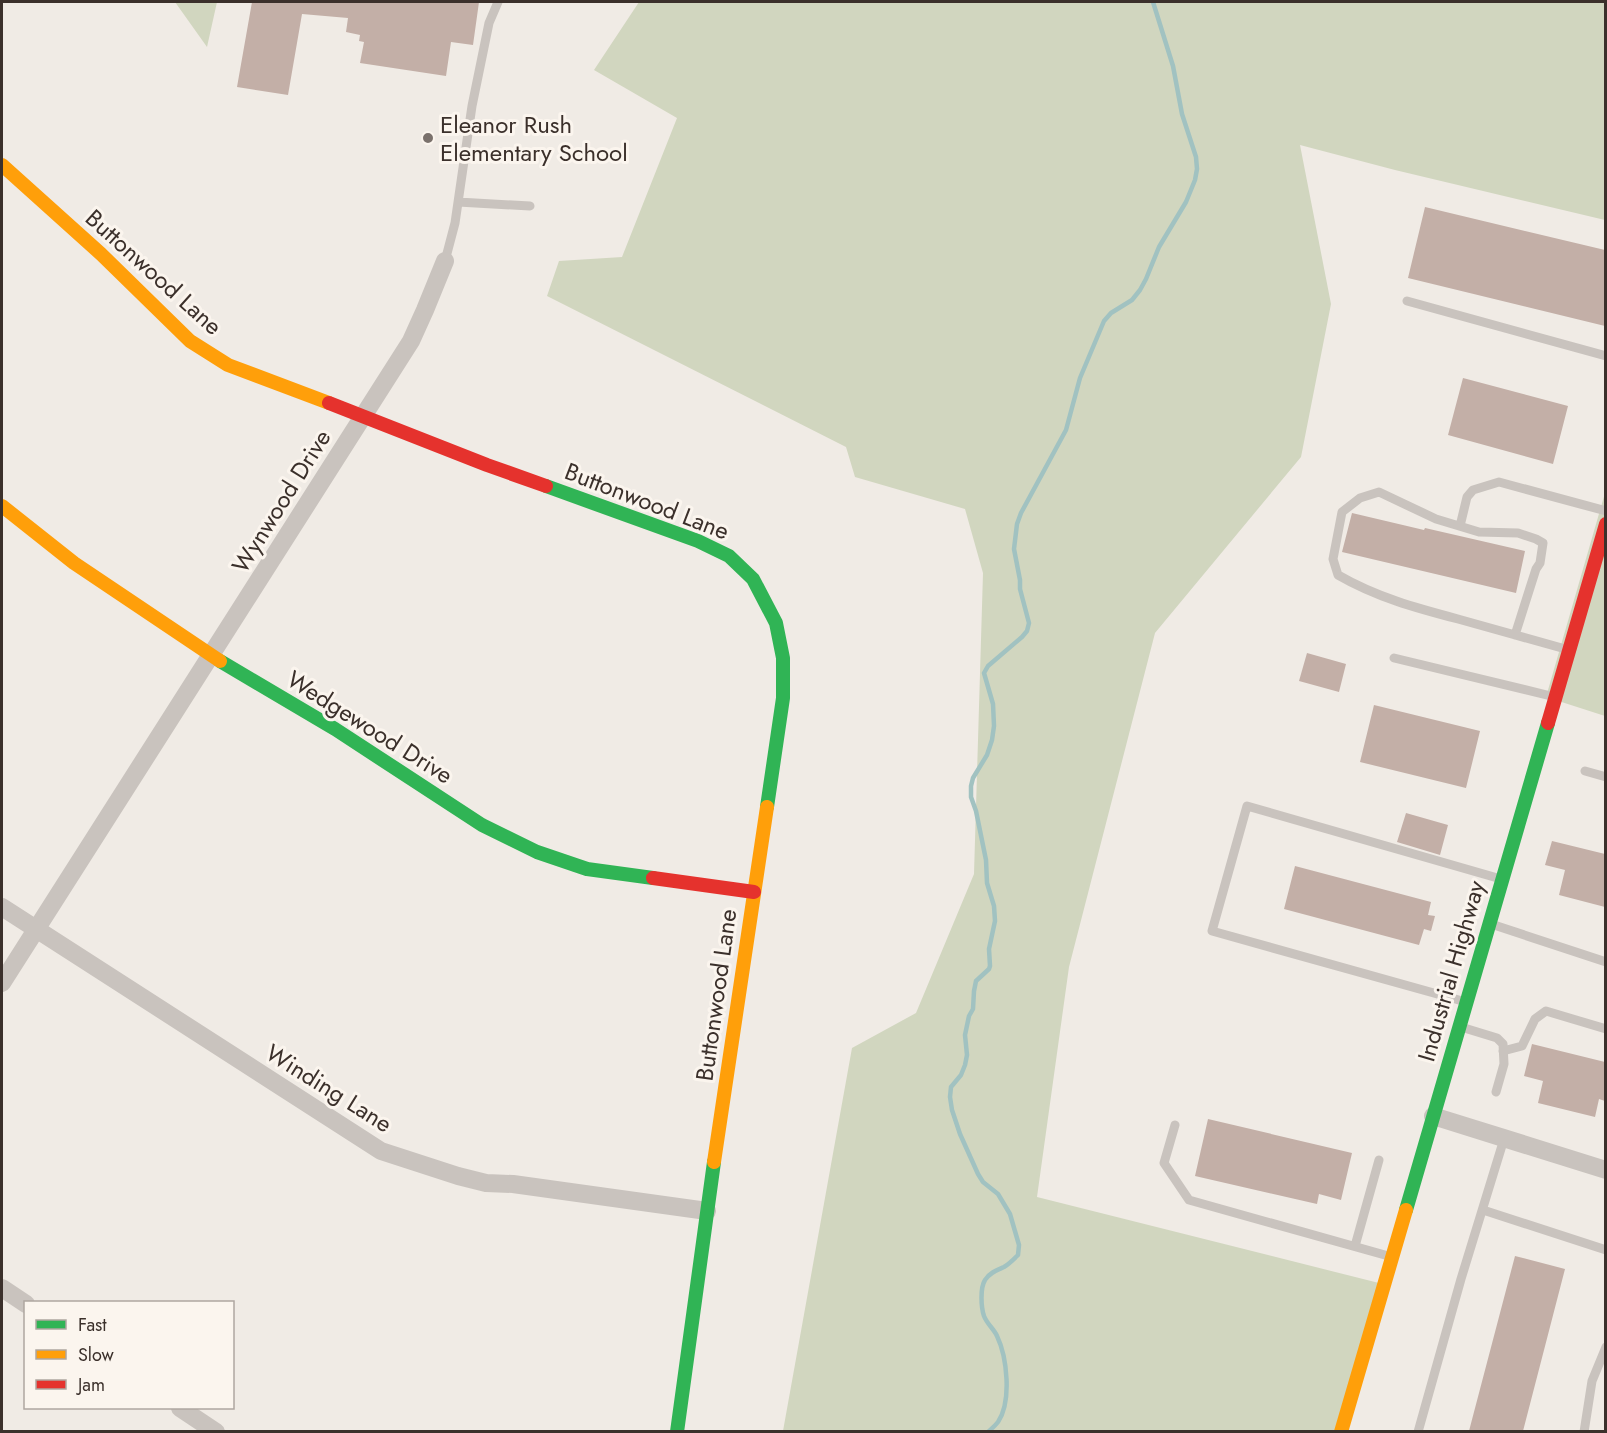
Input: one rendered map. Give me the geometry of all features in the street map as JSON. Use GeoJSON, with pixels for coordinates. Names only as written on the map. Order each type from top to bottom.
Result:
{"type":"FeatureCollection","features":[{"type":"Feature","properties":{"kind":"street","name":"Buttonwood Lane"},"geometry":{"type":"LineString","coordinates":[[2,165],[101,254],[190,340],[228,365],[363,415],[487,465],[698,541],[729,556],[753,579],[776,623],[783,658],[783,698],[677,1431]]}},
{"type":"Feature","properties":{"kind":"street","name":"Wynwood Drive"},"geometry":{"type":"LineString","coordinates":[[2,983],[411,341],[426,310],[444,261]]}},
{"type":"Feature","properties":{"kind":"street","name":"Wedgewood Drive"},"geometry":{"type":"LineString","coordinates":[[2,506],[74,563],[211,655],[335,729],[482,825],[537,852],[587,869],[754,892]]}},
{"type":"Feature","properties":{"kind":"street","name":"Industrial Highway"},"geometry":{"type":"LineString","coordinates":[[1341,1431],[1605,524]]}},
{"type":"Feature","properties":{"kind":"street","name":"Winding Lane"},"geometry":{"type":"LineString","coordinates":[[2,907],[381,1151],[486,1183],[513,1184],[707,1211]]}},
{"type":"Feature","properties":{"kind":"street"},"geometry":{"type":"LineString","coordinates":[[1432,1116],[1605,1170]]}},
{"type":"Feature","properties":{"kind":"street"},"geometry":{"type":"LineString","coordinates":[[2,1288],[24,1303]]}},
{"type":"Feature","properties":{"kind":"street"},"geometry":{"type":"LineString","coordinates":[[183,1409],[216,1431]]}},
{"type":"Feature","properties":{"kind":"lane","name":"Wynwood Drive"},"geometry":{"type":"LineString","coordinates":[[444,261],[455,223],[472,106],[489,23],[498,2]]}},
{"type":"Feature","properties":{"kind":"lane"},"geometry":{"type":"LineString","coordinates":[[458,202],[530,206]]}},
{"type":"Feature","properties":{"kind":"lane"},"geometry":{"type":"LineString","coordinates":[[1407,301],[1605,356]]}},
{"type":"Feature","properties":{"kind":"lane"},"geometry":{"type":"LineString","coordinates":[[1460,526],[1467,497],[1473,490],[1499,482],[1605,511]]}},
{"type":"Feature","properties":{"kind":"lane"},"geometry":{"type":"LineString","coordinates":[[1515,635],[1536,569],[1540,563],[1543,543],[1518,533],[1479,532],[1436,519],[1379,492],[1360,498],[1341,512],[1333,559],[1338,575],[1359,587],[1402,603],[1515,635],[1569,650]]}},
{"type":"Feature","properties":{"kind":"lane"},"geometry":{"type":"LineString","coordinates":[[1394,658],[1555,697]]}},
{"type":"Feature","properties":{"kind":"lane"},"geometry":{"type":"LineString","coordinates":[[1585,771],[1605,777]]}},
{"type":"Feature","properties":{"kind":"lane"},"geometry":{"type":"LineString","coordinates":[[1466,1002],[1212,931],[1247,806],[1502,880]]}},
{"type":"Feature","properties":{"kind":"lane"},"geometry":{"type":"LineString","coordinates":[[1489,923],[1605,962]]}},
{"type":"Feature","properties":{"kind":"lane"},"geometry":{"type":"LineString","coordinates":[[1503,1051],[1522,1046],[1535,1019],[1546,1011],[1605,1029]]}},
{"type":"Feature","properties":{"kind":"lane"},"geometry":{"type":"LineString","coordinates":[[1459,1026],[1497,1038],[1503,1044],[1504,1064],[1496,1092]]}},
{"type":"Feature","properties":{"kind":"lane"},"geometry":{"type":"LineString","coordinates":[[1175,1125],[1164,1163],[1189,1200],[1392,1257]]}},
{"type":"Feature","properties":{"kind":"lane"},"geometry":{"type":"LineString","coordinates":[[1418,1431],[1504,1138]]}},
{"type":"Feature","properties":{"kind":"lane"},"geometry":{"type":"LineString","coordinates":[[1355,1246],[1379,1160]]}},
{"type":"Feature","properties":{"kind":"lane"},"geometry":{"type":"LineString","coordinates":[[1483,1210],[1605,1250]]}},
{"type":"Feature","properties":{"kind":"lane"},"geometry":{"type":"LineString","coordinates":[[1584,1431],[1592,1381],[1605,1347]]}},
{"type":"Feature","properties":{"kind":"green space"},"geometry":{"type":"Polygon","coordinates":[[[175,2],[217,2],[207,47],[175,2]]]}},
{"type":"Feature","properties":{"kind":"green space"},"geometry":{"type":"Polygon","coordinates":[[[639,2],[1605,2],[1605,220],[1300,145],[1331,304],[1301,457],[1155,633],[1069,967],[1037,1197],[1379,1283],[1335,1431],[783,1431],[852,1048],[916,1013],[974,874],[983,573],[965,509],[855,477],[846,447],[547,296],[559,261],[622,257],[677,118],[594,70],[639,2]]]}},
{"type":"Feature","properties":{"kind":"green space"},"geometry":{"type":"Polygon","coordinates":[[[1605,493],[1605,716],[1546,697],[1605,493]]]}},
{"type":"Feature","properties":{"kind":"building"},"geometry":{"type":"Polygon","coordinates":[[[252,2],[479,2],[473,45],[451,42],[446,76],[360,63],[364,42],[359,41],[360,35],[346,32],[348,18],[302,14],[288,95],[237,87],[252,2]]]}},
{"type":"Feature","properties":{"kind":"building"},"geometry":{"type":"Polygon","coordinates":[[[1425,207],[1605,250],[1605,326],[1408,278],[1425,207]]]}},
{"type":"Feature","properties":{"kind":"building"},"geometry":{"type":"Polygon","coordinates":[[[1463,378],[1568,406],[1553,464],[1448,435],[1463,378]]]}},
{"type":"Feature","properties":{"kind":"building"},"geometry":{"type":"Polygon","coordinates":[[[1352,513],[1525,551],[1516,593],[1342,552],[1352,513]]]}},
{"type":"Feature","properties":{"kind":"building"},"geometry":{"type":"Polygon","coordinates":[[[1307,653],[1346,664],[1339,692],[1299,681],[1307,653]]]}},
{"type":"Feature","properties":{"kind":"building"},"geometry":{"type":"Polygon","coordinates":[[[1374,705],[1480,731],[1466,788],[1360,762],[1374,705]]]}},
{"type":"Feature","properties":{"kind":"building"},"geometry":{"type":"Polygon","coordinates":[[[1406,813],[1448,825],[1440,855],[1397,842],[1406,813]]]}},
{"type":"Feature","properties":{"kind":"building"},"geometry":{"type":"Polygon","coordinates":[[[1552,841],[1605,854],[1605,907],[1559,895],[1565,870],[1545,865],[1552,841]]]}},
{"type":"Feature","properties":{"kind":"building"},"geometry":{"type":"Polygon","coordinates":[[[1295,866],[1431,902],[1428,915],[1435,916],[1431,931],[1424,929],[1419,945],[1284,909],[1295,866]]]}},
{"type":"Feature","properties":{"kind":"building"},"geometry":{"type":"Polygon","coordinates":[[[1532,1044],[1605,1062],[1605,1101],[1599,1099],[1595,1117],[1538,1103],[1543,1081],[1524,1076],[1532,1044]]]}},
{"type":"Feature","properties":{"kind":"building"},"geometry":{"type":"Polygon","coordinates":[[[1208,1119],[1352,1153],[1341,1200],[1319,1194],[1317,1204],[1195,1176],[1208,1119]]]}},
{"type":"Feature","properties":{"kind":"building"},"geometry":{"type":"Polygon","coordinates":[[[1515,1256],[1565,1269],[1523,1431],[1469,1431],[1515,1256]]]}},
{"type":"Feature","properties":{"kind":"waterway"},"geometry":{"type":"LineString","coordinates":[[988,1432],[998,1422],[1002,1413],[1007,1379],[996,1333],[984,1316],[982,1288],[989,1275],[1006,1266],[1018,1255],[1019,1245],[1010,1214],[998,1194],[983,1182],[978,1174],[960,1134],[950,1097],[951,1087],[961,1075],[965,1065],[967,1055],[965,1035],[973,1009],[976,981],[990,966],[989,949],[995,921],[994,906],[987,883],[986,860],[971,797],[973,778],[987,755],[994,726],[993,704],[984,673],[988,666],[1022,637],[1029,623],[1020,589],[1014,549],[1017,524],[1021,513],[1066,430],[1080,378],[1104,321],[1111,313],[1132,300],[1140,290],[1159,247],[1186,202],[1195,180],[1196,157],[1182,114],[1173,66],[1153,2]]}},
{"type":"Feature","properties":{"kind":"traffic: fast"},"geometry":{"type":"LineString","coordinates":[[546,486],[698,541],[729,556],[753,579],[776,623],[783,658],[783,698],[767,807]]}},
{"type":"Feature","properties":{"kind":"traffic: fast"},"geometry":{"type":"LineString","coordinates":[[220,661],[335,729],[482,825],[537,852],[587,869],[653,878]]}},
{"type":"Feature","properties":{"kind":"traffic: fast"},"geometry":{"type":"LineString","coordinates":[[1406,1210],[1548,723]]}},
{"type":"Feature","properties":{"kind":"traffic: fast"},"geometry":{"type":"LineString","coordinates":[[677,1432],[714,1162]]}},
{"type":"Feature","properties":{"kind":"traffic: slow"},"geometry":{"type":"LineString","coordinates":[[2,165],[101,254],[190,341],[228,365],[329,403]]}},
{"type":"Feature","properties":{"kind":"traffic: slow"},"geometry":{"type":"LineString","coordinates":[[2,506],[74,563],[220,661]]}},
{"type":"Feature","properties":{"kind":"traffic: slow"},"geometry":{"type":"LineString","coordinates":[[714,1162],[767,807]]}},
{"type":"Feature","properties":{"kind":"traffic: slow"},"geometry":{"type":"LineString","coordinates":[[1341,1432],[1406,1210]]}},
{"type":"Feature","properties":{"kind":"traffic: jam"},"geometry":{"type":"LineString","coordinates":[[329,403],[546,486]]}},
{"type":"Feature","properties":{"kind":"traffic: jam"},"geometry":{"type":"LineString","coordinates":[[1548,723],[1606,524]]}},
{"type":"Feature","properties":{"kind":"traffic: jam"},"geometry":{"type":"LineString","coordinates":[[653,878],[754,892]]}},
{"type":"Feature","properties":{"kind":"place","name":"Eleanor Rush Elementary School"},"geometry":{"type":"Point","coordinates":[428,138]}}]}
